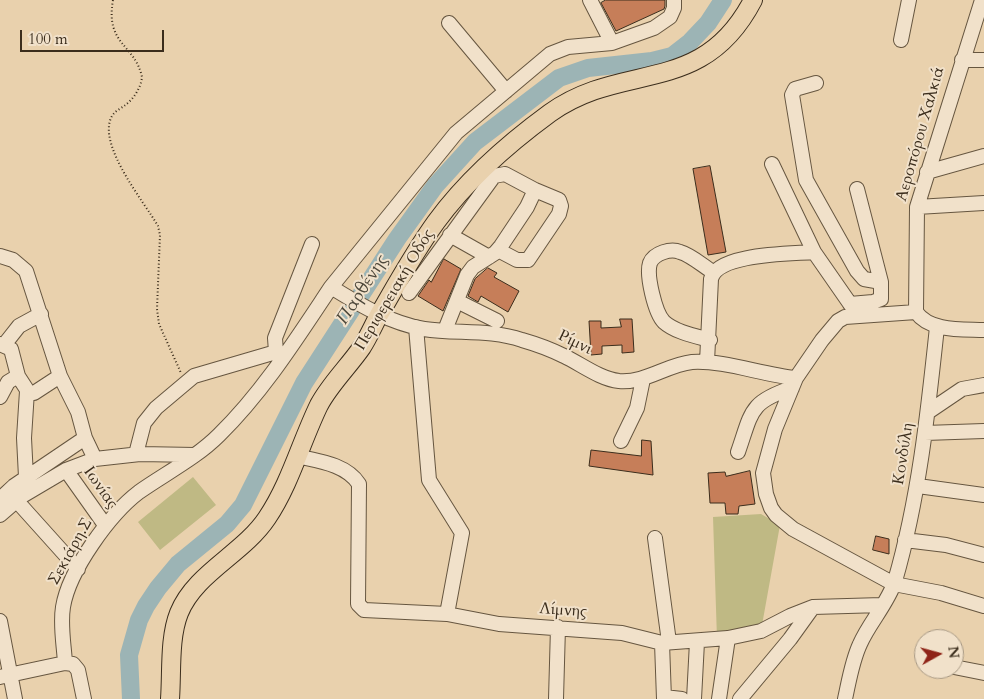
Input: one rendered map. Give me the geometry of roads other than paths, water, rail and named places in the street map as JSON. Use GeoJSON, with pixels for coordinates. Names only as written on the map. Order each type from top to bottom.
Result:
{"type":"FeatureCollection","features":[{"type":"Feature","properties":{"kind":"main road","name":"Περιφερειακή Οδός"},"geometry":{"type":"LineString","coordinates":[[170,699],[174,634],[178,616],[184,602],[206,578],[258,530],[274,506],[320,402],[363,346],[372,312],[436,221],[486,166],[538,122],[564,104],[592,90],[664,74],[693,63],[718,46],[729,35],[753,0]]}},
{"type":"Feature","properties":{"kind":"street"},"geometry":{"type":"LineString","coordinates":[[590,0],[612,43]]}},
{"type":"Feature","properties":{"kind":"street","name":"Σεκιάρη.Σ"},"geometry":{"type":"LineString","coordinates":[[65,663],[62,612],[67,591],[105,525],[138,494],[195,455],[221,433],[280,354],[337,291],[456,133],[550,54],[568,47],[612,43],[654,28],[667,20],[674,8],[674,0]]}},
{"type":"Feature","properties":{"kind":"street"},"geometry":{"type":"LineString","coordinates":[[901,40],[909,0]]}},
{"type":"Feature","properties":{"kind":"street","name":"Αεροπόρου Χαλκιά"},"geometry":{"type":"LineString","coordinates":[[916,312],[917,207],[982,0]]}},
{"type":"Feature","properties":{"kind":"street"},"geometry":{"type":"LineString","coordinates":[[449,23],[506,91]]}},
{"type":"Feature","properties":{"kind":"street"},"geometry":{"type":"LineString","coordinates":[[962,60],[984,60]]}},
{"type":"Feature","properties":{"kind":"street"},"geometry":{"type":"LineString","coordinates":[[816,83],[795,89],[792,95],[806,180],[857,272],[864,279],[881,282]]}},
{"type":"Feature","properties":{"kind":"street"},"geometry":{"type":"LineString","coordinates":[[927,172],[984,156]]}},
{"type":"Feature","properties":{"kind":"street"},"geometry":{"type":"LineString","coordinates":[[772,164],[814,252],[854,310]]}},
{"type":"Feature","properties":{"kind":"street"},"geometry":{"type":"LineString","coordinates":[[409,293],[450,235],[494,176],[506,174],[535,190],[559,200],[561,206],[559,214],[528,260],[517,260],[493,253],[450,235]]}},
{"type":"Feature","properties":{"kind":"street"},"geometry":{"type":"LineString","coordinates":[[857,189],[881,282],[881,299],[854,310],[838,321],[822,340],[794,383],[775,429],[764,466],[764,487],[771,508],[776,515],[793,529],[894,584],[941,593],[984,606]]}},
{"type":"Feature","properties":{"kind":"street"},"geometry":{"type":"LineString","coordinates":[[445,330],[467,276],[474,267],[493,253],[527,207],[535,190]]}},
{"type":"Feature","properties":{"kind":"street"},"geometry":{"type":"LineString","coordinates":[[917,207],[984,203]]}},
{"type":"Feature","properties":{"kind":"street"},"geometry":{"type":"LineString","coordinates":[[136,454],[144,423],[156,408],[194,376],[280,354],[275,338],[312,244]]}},
{"type":"Feature","properties":{"kind":"street"},"geometry":{"type":"LineString","coordinates":[[710,340],[669,326],[662,320],[654,302],[650,266],[656,256],[668,251],[680,251],[713,272]]}},
{"type":"Feature","properties":{"kind":"street"},"geometry":{"type":"LineString","coordinates":[[707,362],[710,340],[713,272],[718,267],[756,256],[814,252]]}},
{"type":"Feature","properties":{"kind":"street"},"geometry":{"type":"LineString","coordinates":[[2,258],[13,260],[26,271],[60,376],[78,412],[85,438],[95,459]]}},
{"type":"Feature","properties":{"kind":"street","name":"Ρίμνι"},"geometry":{"type":"LineString","coordinates":[[337,291],[372,312],[416,327],[469,331],[519,339],[563,356],[607,378],[618,381],[643,379],[682,364],[707,362],[777,377],[794,383]]}},
{"type":"Feature","properties":{"kind":"street"},"geometry":{"type":"LineString","coordinates":[[457,301],[497,321]]}},
{"type":"Feature","properties":{"kind":"street"},"geometry":{"type":"LineString","coordinates":[[854,310],[916,312],[926,323],[937,326],[984,330]]}},
{"type":"Feature","properties":{"kind":"street"},"geometry":{"type":"LineString","coordinates":[[26,477],[24,438],[27,391],[18,376],[14,354],[11,349],[2,344],[19,326],[41,314]]}},
{"type":"Feature","properties":{"kind":"street","name":"Κονδύλη"},"geometry":{"type":"LineString","coordinates":[[845,699],[854,658],[860,643],[894,584],[906,540],[918,486],[926,433],[937,326]]}},
{"type":"Feature","properties":{"kind":"street"},"geometry":{"type":"LineString","coordinates":[[416,327],[429,480],[462,533],[447,614]]}},
{"type":"Feature","properties":{"kind":"street"},"geometry":{"type":"LineString","coordinates":[[0,396],[8,382],[18,376]]}},
{"type":"Feature","properties":{"kind":"street"},"geometry":{"type":"LineString","coordinates":[[27,391],[34,394],[60,376]]}},
{"type":"Feature","properties":{"kind":"street"},"geometry":{"type":"LineString","coordinates":[[621,441],[637,408],[643,379]]}},
{"type":"Feature","properties":{"kind":"street"},"geometry":{"type":"LineString","coordinates":[[738,452],[750,416],[758,404],[764,398],[794,383]]}},
{"type":"Feature","properties":{"kind":"street"},"geometry":{"type":"LineString","coordinates":[[928,412],[962,389],[984,385]]}},
{"type":"Feature","properties":{"kind":"street"},"geometry":{"type":"LineString","coordinates":[[926,433],[984,431]]}},
{"type":"Feature","properties":{"kind":"street"},"geometry":{"type":"LineString","coordinates":[[5,504],[26,477],[85,438]]}},
{"type":"Feature","properties":{"kind":"street"},"geometry":{"type":"LineString","coordinates":[[5,504],[66,470],[95,459],[136,454],[195,455]]}},
{"type":"Feature","properties":{"kind":"street","name":"Λίμνης"},"geometry":{"type":"LineString","coordinates":[[296,456],[331,464],[351,474],[359,484],[360,607],[375,612],[447,614],[499,624],[622,633],[665,643],[696,642],[761,631],[813,607],[882,606]]}},
{"type":"Feature","properties":{"kind":"street","name":"Ιωνίας"},"geometry":{"type":"LineString","coordinates":[[66,470],[105,525]]}},
{"type":"Feature","properties":{"kind":"street"},"geometry":{"type":"LineString","coordinates":[[918,486],[984,495]]}},
{"type":"Feature","properties":{"kind":"street"},"geometry":{"type":"LineString","coordinates":[[5,504],[78,569]]}},
{"type":"Feature","properties":{"kind":"street"},"geometry":{"type":"LineString","coordinates":[[655,538],[665,643],[664,698],[682,699]]}},
{"type":"Feature","properties":{"kind":"street"},"geometry":{"type":"LineString","coordinates":[[906,540],[946,544],[984,555]]}},
{"type":"Feature","properties":{"kind":"street"},"geometry":{"type":"LineString","coordinates":[[740,699],[790,639],[813,607]]}},
{"type":"Feature","properties":{"kind":"street"},"geometry":{"type":"LineString","coordinates":[[0,622],[5,675],[16,699]]}},
{"type":"Feature","properties":{"kind":"street"},"geometry":{"type":"LineString","coordinates":[[556,699],[558,627]]}},
{"type":"Feature","properties":{"kind":"street"},"geometry":{"type":"LineString","coordinates":[[719,699],[728,638]]}},
{"type":"Feature","properties":{"kind":"street"},"geometry":{"type":"LineString","coordinates":[[694,699],[696,642]]}},
{"type":"Feature","properties":{"kind":"street"},"geometry":{"type":"LineString","coordinates":[[5,675],[65,663],[73,664],[77,667],[84,699]]}},
{"type":"Feature","properties":{"kind":"street"},"geometry":{"type":"LineString","coordinates":[[964,668],[984,673]]}},
{"type":"Feature","properties":{"kind":"waterway","name":"Παρθένης"},"geometry":{"type":"LineString","coordinates":[[131,699],[129,655],[139,620],[146,606],[178,564],[227,524],[243,505],[304,383],[397,239],[435,186],[475,142],[559,78],[588,68],[652,61],[672,56],[690,42],[708,23],[723,0]]}}]}
